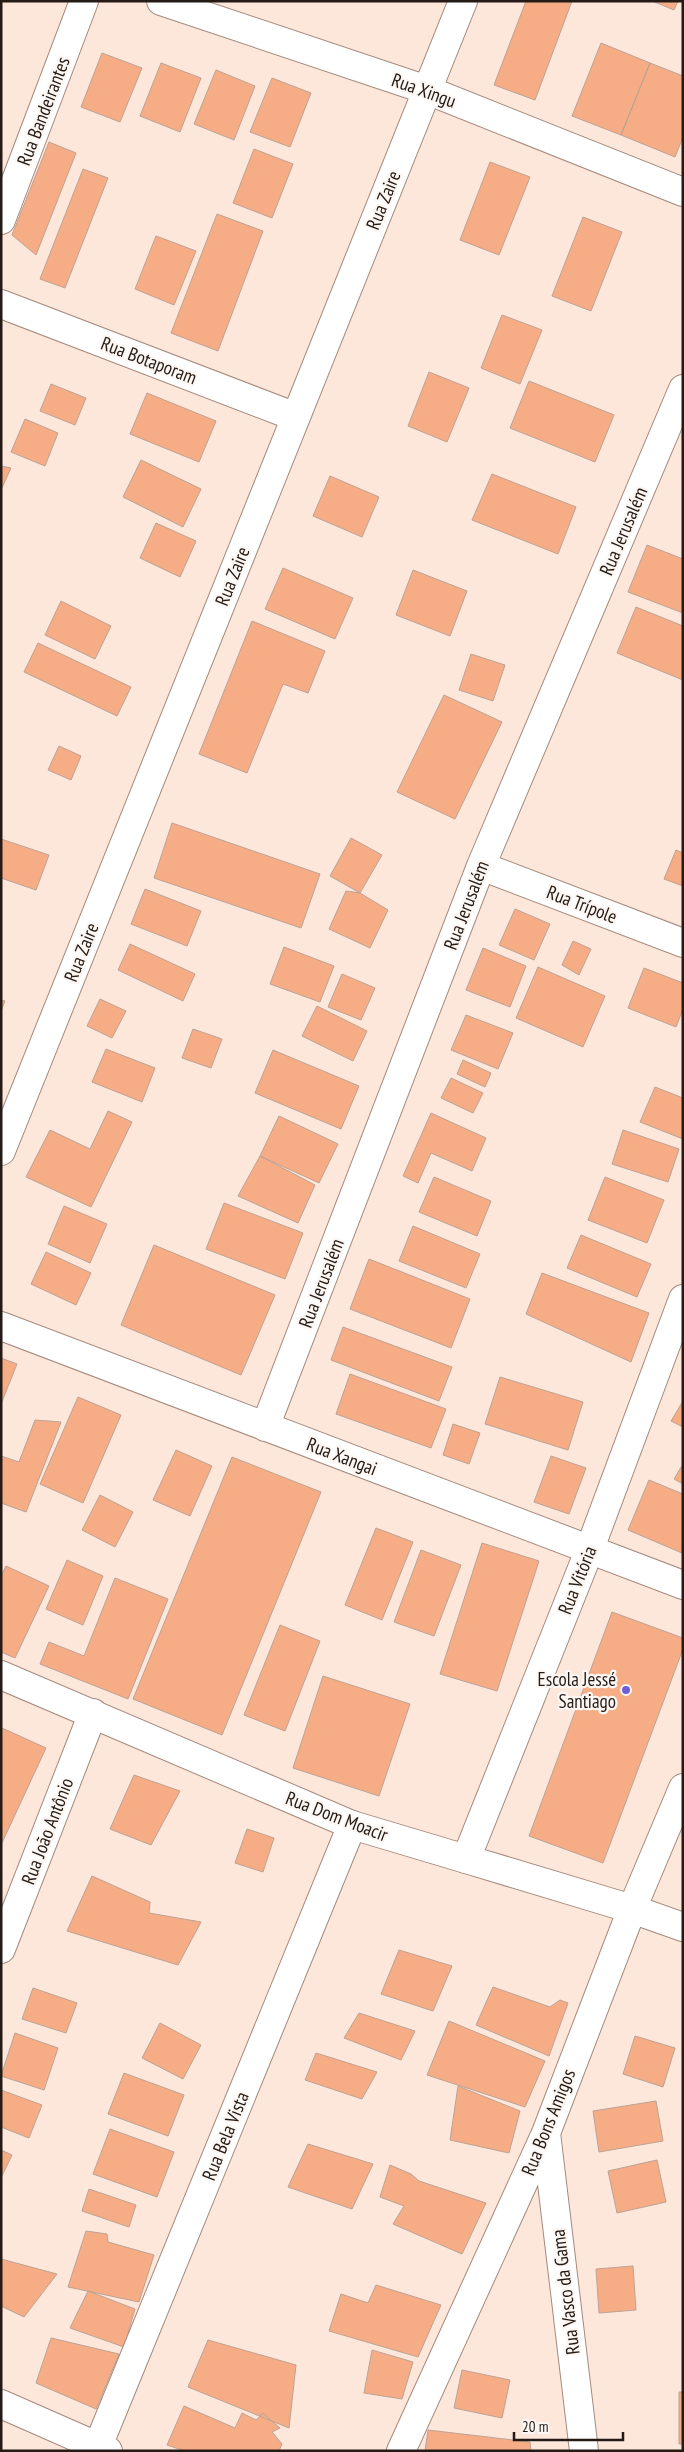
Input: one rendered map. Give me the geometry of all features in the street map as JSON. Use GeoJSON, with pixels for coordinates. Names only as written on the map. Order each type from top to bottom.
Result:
{"type":"FeatureCollection","features":[{"type":"Feature","properties":{"kind":"street","name":"Rua Bandeirantes"},"geometry":{"type":"LineString","coordinates":[[1,220],[84,1]]}},
{"type":"Feature","properties":{"kind":"street","name":"Rua Xingu"},"geometry":{"type":"LineString","coordinates":[[161,1],[427,90],[683,192]]}},
{"type":"Feature","properties":{"kind":"street","name":"Rua Zaire"},"geometry":{"type":"LineString","coordinates":[[1,1151],[463,1]]}},
{"type":"Feature","properties":{"kind":"street","name":"Rua Botaporam"},"geometry":{"type":"LineString","coordinates":[[1,304],[296,417]]}},
{"type":"Feature","properties":{"kind":"street","name":"Rua Jerusalém"},"geometry":{"type":"LineString","coordinates":[[265,1427],[481,866],[683,389]]}},
{"type":"Feature","properties":{"kind":"street","name":"Rua Trípole"},"geometry":{"type":"LineString","coordinates":[[481,866],[683,943]]}},
{"type":"Feature","properties":{"kind":"street","name":"Rua Vitória"},"geometry":{"type":"LineString","coordinates":[[466,1859],[589,1551],[683,1299]]}},
{"type":"Feature","properties":{"kind":"street","name":"Rua Xangai"},"geometry":{"type":"LineString","coordinates":[[1,1326],[589,1551],[683,1585]]}},
{"type":"Feature","properties":{"kind":"street","name":"Rua Dom Moacir"},"geometry":{"type":"LineString","coordinates":[[1,1675],[352,1825],[632,1909],[683,1927]]}},
{"type":"Feature","properties":{"kind":"street","name":"Rua João Antônio"},"geometry":{"type":"LineString","coordinates":[[1,1949],[93,1713]]}},
{"type":"Feature","properties":{"kind":"street","name":"Rua Bons Amigos"},"geometry":{"type":"LineString","coordinates":[[401,2451],[546,2133],[632,1909],[683,1788]]}},
{"type":"Feature","properties":{"kind":"street","name":"Rua Bela Vista"},"geometry":{"type":"LineString","coordinates":[[103,2448],[352,1825]]}},
{"type":"Feature","properties":{"kind":"street","name":"Rua Vasco da Gama"},"geometry":{"type":"LineString","coordinates":[[546,2133],[584,2451]]}},
{"type":"Feature","properties":{"kind":"street"},"geometry":{"type":"LineString","coordinates":[[1,2404],[103,2448]]}},
{"type":"Feature","properties":{"kind":"building"},"geometry":{"type":"Polygon","coordinates":[[[526,1],[572,1],[535,100],[494,85],[526,1]]]}},
{"type":"Feature","properties":{"kind":"building"},"geometry":{"type":"Polygon","coordinates":[[[652,1],[678,1],[674,10],[652,1]]]}},
{"type":"Feature","properties":{"kind":"building"},"geometry":{"type":"Polygon","coordinates":[[[601,43],[650,63],[621,135],[572,116],[601,43]]]}},
{"type":"Feature","properties":{"kind":"building"},"geometry":{"type":"Polygon","coordinates":[[[102,53],[142,68],[120,122],[81,107],[102,53]]]}},
{"type":"Feature","properties":{"kind":"building"},"geometry":{"type":"Polygon","coordinates":[[[161,63],[201,78],[180,132],[140,116],[161,63]]]}},
{"type":"Feature","properties":{"kind":"building"},"geometry":{"type":"Polygon","coordinates":[[[650,63],[683,76],[683,137],[675,157],[621,135],[650,63]]]}},
{"type":"Feature","properties":{"kind":"building"},"geometry":{"type":"Polygon","coordinates":[[[216,70],[255,86],[234,140],[194,124],[216,70]]]}},
{"type":"Feature","properties":{"kind":"building"},"geometry":{"type":"Polygon","coordinates":[[[272,78],[311,93],[290,147],[250,132],[272,78]]]}},
{"type":"Feature","properties":{"kind":"building"},"geometry":{"type":"Polygon","coordinates":[[[49,142],[76,153],[36,255],[12,235],[49,142]]]}},
{"type":"Feature","properties":{"kind":"building"},"geometry":{"type":"Polygon","coordinates":[[[254,149],[293,164],[272,218],[233,203],[254,149]]]}},
{"type":"Feature","properties":{"kind":"building"},"geometry":{"type":"Polygon","coordinates":[[[490,162],[530,177],[499,255],[460,240],[490,162]]]}},
{"type":"Feature","properties":{"kind":"building"},"geometry":{"type":"Polygon","coordinates":[[[83,169],[108,178],[65,288],[40,279],[83,169]]]}},
{"type":"Feature","properties":{"kind":"building"},"geometry":{"type":"Polygon","coordinates":[[[217,214],[263,231],[218,351],[171,333],[217,214]]]}},
{"type":"Feature","properties":{"kind":"building"},"geometry":{"type":"Polygon","coordinates":[[[583,217],[622,232],[591,311],[552,296],[583,217]]]}},
{"type":"Feature","properties":{"kind":"building"},"geometry":{"type":"Polygon","coordinates":[[[156,236],[196,251],[174,305],[135,289],[156,236]]]}},
{"type":"Feature","properties":{"kind":"building"},"geometry":{"type":"Polygon","coordinates":[[[502,315],[542,330],[520,384],[481,368],[502,315]]]}},
{"type":"Feature","properties":{"kind":"building"},"geometry":{"type":"Polygon","coordinates":[[[429,372],[469,388],[447,442],[408,426],[429,372]]]}},
{"type":"Feature","properties":{"kind":"building"},"geometry":{"type":"Polygon","coordinates":[[[529,381],[614,415],[595,462],[510,428],[529,381]]]}},
{"type":"Feature","properties":{"kind":"building"},"geometry":{"type":"Polygon","coordinates":[[[51,384],[86,398],[75,425],[40,411],[51,384]]]}},
{"type":"Feature","properties":{"kind":"building"},"geometry":{"type":"Polygon","coordinates":[[[147,393],[216,421],[199,462],[130,434],[147,393]]]}},
{"type":"Feature","properties":{"kind":"building"},"geometry":{"type":"Polygon","coordinates":[[[25,419],[58,433],[45,466],[11,452],[25,419]]]}},
{"type":"Feature","properties":{"kind":"building"},"geometry":{"type":"Polygon","coordinates":[[[141,460],[201,489],[183,527],[123,497],[141,460]]]}},
{"type":"Feature","properties":{"kind":"building"},"geometry":{"type":"Polygon","coordinates":[[[1,466],[11,468],[1,490],[1,466]]]}},
{"type":"Feature","properties":{"kind":"building"},"geometry":{"type":"Polygon","coordinates":[[[492,474],[576,507],[558,554],[472,520],[492,474]]]}},
{"type":"Feature","properties":{"kind":"building"},"geometry":{"type":"Polygon","coordinates":[[[330,476],[379,497],[362,537],[313,516],[330,476]]]}},
{"type":"Feature","properties":{"kind":"building"},"geometry":{"type":"Polygon","coordinates":[[[156,523],[196,541],[180,577],[140,558],[156,523]]]}},
{"type":"Feature","properties":{"kind":"building"},"geometry":{"type":"Polygon","coordinates":[[[647,545],[683,559],[683,613],[628,592],[647,545]]]}},
{"type":"Feature","properties":{"kind":"building"},"geometry":{"type":"Polygon","coordinates":[[[283,568],[353,598],[335,639],[265,609],[283,568]]]}},
{"type":"Feature","properties":{"kind":"building"},"geometry":{"type":"Polygon","coordinates":[[[413,570],[467,591],[450,636],[396,615],[413,570]]]}},
{"type":"Feature","properties":{"kind":"building"},"geometry":{"type":"Polygon","coordinates":[[[61,601],[111,626],[95,659],[45,635],[61,601]]]}},
{"type":"Feature","properties":{"kind":"building"},"geometry":{"type":"Polygon","coordinates":[[[636,607],[683,626],[683,680],[617,653],[636,607]]]}},
{"type":"Feature","properties":{"kind":"building"},"geometry":{"type":"Polygon","coordinates":[[[252,621],[325,651],[308,693],[283,684],[247,773],[199,754],[252,621]]]}},
{"type":"Feature","properties":{"kind":"building"},"geometry":{"type":"Polygon","coordinates":[[[38,643],[131,687],[117,716],[24,672],[38,643]]]}},
{"type":"Feature","properties":{"kind":"building"},"geometry":{"type":"Polygon","coordinates":[[[471,654],[505,665],[493,701],[459,690],[471,654]]]}},
{"type":"Feature","properties":{"kind":"building"},"geometry":{"type":"Polygon","coordinates":[[[444,695],[502,722],[455,819],[397,792],[444,695]]]}},
{"type":"Feature","properties":{"kind":"building"},"geometry":{"type":"Polygon","coordinates":[[[59,746],[81,756],[71,780],[48,770],[59,746]]]}},
{"type":"Feature","properties":{"kind":"building"},"geometry":{"type":"Polygon","coordinates":[[[172,823],[320,874],[301,928],[154,878],[172,823]]]}},
{"type":"Feature","properties":{"kind":"building"},"geometry":{"type":"Polygon","coordinates":[[[351,838],[382,855],[360,893],[330,876],[351,838]]]}},
{"type":"Feature","properties":{"kind":"building"},"geometry":{"type":"Polygon","coordinates":[[[1,839],[49,855],[36,890],[1,878],[1,839]]]}},
{"type":"Feature","properties":{"kind":"building"},"geometry":{"type":"Polygon","coordinates":[[[676,850],[683,853],[683,886],[664,879],[676,850]]]}},
{"type":"Feature","properties":{"kind":"building"},"geometry":{"type":"Polygon","coordinates":[[[145,889],[201,911],[187,946],[131,924],[145,889]]]}},
{"type":"Feature","properties":{"kind":"building"},"geometry":{"type":"Polygon","coordinates":[[[346,891],[360,893],[388,910],[370,948],[329,929],[346,891]]]}},
{"type":"Feature","properties":{"kind":"building"},"geometry":{"type":"Polygon","coordinates":[[[515,909],[550,924],[534,960],[499,945],[515,909]]]}},
{"type":"Feature","properties":{"kind":"building"},"geometry":{"type":"Polygon","coordinates":[[[573,941],[591,949],[579,975],[562,965],[573,941]]]}},
{"type":"Feature","properties":{"kind":"building"},"geometry":{"type":"Polygon","coordinates":[[[130,944],[195,974],[183,1001],[118,970],[130,944]]]}},
{"type":"Feature","properties":{"kind":"building"},"geometry":{"type":"Polygon","coordinates":[[[284,947],[334,966],[320,1002],[270,984],[284,947]]]}},
{"type":"Feature","properties":{"kind":"building"},"geometry":{"type":"Polygon","coordinates":[[[483,948],[526,966],[510,1007],[466,990],[483,948]]]}},
{"type":"Feature","properties":{"kind":"building"},"geometry":{"type":"Polygon","coordinates":[[[538,967],[605,996],[583,1047],[516,1018],[538,967]]]}},
{"type":"Feature","properties":{"kind":"building"},"geometry":{"type":"Polygon","coordinates":[[[644,968],[683,983],[683,1009],[676,1027],[628,1008],[644,968]]]}},
{"type":"Feature","properties":{"kind":"building"},"geometry":{"type":"Polygon","coordinates":[[[342,974],[375,988],[361,1020],[328,1007],[342,974]]]}},
{"type":"Feature","properties":{"kind":"building"},"geometry":{"type":"Polygon","coordinates":[[[100,999],[126,1011],[112,1038],[87,1026],[100,999]]]}},
{"type":"Feature","properties":{"kind":"building"},"geometry":{"type":"Polygon","coordinates":[[[1,1000],[5,1001],[1,1011],[1,1000]]]}},
{"type":"Feature","properties":{"kind":"building"},"geometry":{"type":"Polygon","coordinates":[[[317,1006],[367,1031],[353,1061],[302,1036],[317,1006]]]}},
{"type":"Feature","properties":{"kind":"building"},"geometry":{"type":"Polygon","coordinates":[[[466,1015],[513,1033],[498,1069],[451,1050],[466,1015]]]}},
{"type":"Feature","properties":{"kind":"building"},"geometry":{"type":"Polygon","coordinates":[[[193,1029],[222,1039],[211,1068],[182,1058],[193,1029]]]}},
{"type":"Feature","properties":{"kind":"building"},"geometry":{"type":"Polygon","coordinates":[[[106,1049],[155,1068],[142,1102],[92,1082],[106,1049]]]}},
{"type":"Feature","properties":{"kind":"building"},"geometry":{"type":"Polygon","coordinates":[[[273,1050],[359,1086],[341,1129],[255,1093],[273,1050]]]}},
{"type":"Feature","properties":{"kind":"building"},"geometry":{"type":"Polygon","coordinates":[[[463,1060],[491,1073],[485,1087],[457,1074],[463,1060]]]}},
{"type":"Feature","properties":{"kind":"building"},"geometry":{"type":"Polygon","coordinates":[[[451,1078],[483,1093],[473,1113],[441,1098],[451,1078]]]}},
{"type":"Feature","properties":{"kind":"building"},"geometry":{"type":"Polygon","coordinates":[[[655,1087],[683,1098],[683,1139],[640,1122],[655,1087]]]}},
{"type":"Feature","properties":{"kind":"building"},"geometry":{"type":"Polygon","coordinates":[[[108,1111],[132,1122],[91,1207],[26,1177],[50,1130],[90,1149],[108,1111]]]}},
{"type":"Feature","properties":{"kind":"building"},"geometry":{"type":"Polygon","coordinates":[[[431,1113],[486,1138],[472,1171],[431,1153],[418,1183],[403,1176],[431,1113]]]}},
{"type":"Feature","properties":{"kind":"building"},"geometry":{"type":"Polygon","coordinates":[[[279,1116],[338,1144],[319,1183],[260,1156],[279,1116]]]}},
{"type":"Feature","properties":{"kind":"building"},"geometry":{"type":"Polygon","coordinates":[[[623,1130],[679,1149],[668,1182],[612,1164],[623,1130]]]}},
{"type":"Feature","properties":{"kind":"building"},"geometry":{"type":"Polygon","coordinates":[[[260,1156],[315,1185],[298,1223],[238,1196],[260,1156]]]}},
{"type":"Feature","properties":{"kind":"building"},"geometry":{"type":"Polygon","coordinates":[[[434,1177],[491,1201],[477,1236],[419,1212],[434,1177]]]}},
{"type":"Feature","properties":{"kind":"building"},"geometry":{"type":"Polygon","coordinates":[[[605,1177],[664,1200],[647,1243],[588,1220],[605,1177]]]}},
{"type":"Feature","properties":{"kind":"building"},"geometry":{"type":"Polygon","coordinates":[[[224,1203],[303,1233],[285,1279],[206,1249],[224,1203]]]}},
{"type":"Feature","properties":{"kind":"building"},"geometry":{"type":"Polygon","coordinates":[[[64,1206],[107,1224],[90,1263],[48,1244],[64,1206]]]}},
{"type":"Feature","properties":{"kind":"building"},"geometry":{"type":"Polygon","coordinates":[[[413,1226],[480,1254],[466,1288],[399,1261],[413,1226]]]}},
{"type":"Feature","properties":{"kind":"building"},"geometry":{"type":"Polygon","coordinates":[[[581,1235],[651,1264],[637,1297],[567,1268],[581,1235]]]}},
{"type":"Feature","properties":{"kind":"building"},"geometry":{"type":"Polygon","coordinates":[[[154,1245],[275,1295],[241,1375],[121,1325],[154,1245]]]}},
{"type":"Feature","properties":{"kind":"building"},"geometry":{"type":"Polygon","coordinates":[[[46,1252],[91,1273],[76,1305],[31,1284],[46,1252]]]}},
{"type":"Feature","properties":{"kind":"building"},"geometry":{"type":"Polygon","coordinates":[[[369,1259],[470,1299],[451,1348],[350,1309],[369,1259]]]}},
{"type":"Feature","properties":{"kind":"building"},"geometry":{"type":"Polygon","coordinates":[[[542,1273],[649,1313],[631,1362],[526,1314],[542,1273]]]}},
{"type":"Feature","properties":{"kind":"building"},"geometry":{"type":"Polygon","coordinates":[[[343,1327],[452,1367],[439,1401],[331,1360],[343,1327]]]}},
{"type":"Feature","properties":{"kind":"building"},"geometry":{"type":"Polygon","coordinates":[[[1,1358],[17,1364],[1,1404],[1,1358]]]}},
{"type":"Feature","properties":{"kind":"building"},"geometry":{"type":"Polygon","coordinates":[[[350,1374],[446,1409],[431,1448],[336,1414],[350,1374]]]}},
{"type":"Feature","properties":{"kind":"building"},"geometry":{"type":"Polygon","coordinates":[[[500,1377],[583,1402],[568,1450],[485,1424],[500,1377]]]}},
{"type":"Feature","properties":{"kind":"building"},"geometry":{"type":"Polygon","coordinates":[[[78,1397],[121,1415],[83,1503],[40,1484],[78,1397]]]}},
{"type":"Feature","properties":{"kind":"building"},"geometry":{"type":"Polygon","coordinates":[[[683,1401],[683,1427],[671,1421],[683,1401]]]}},
{"type":"Feature","properties":{"kind":"building"},"geometry":{"type":"Polygon","coordinates":[[[35,1420],[61,1422],[26,1512],[1,1503],[1,1456],[19,1462],[35,1420]]]}},
{"type":"Feature","properties":{"kind":"building"},"geometry":{"type":"Polygon","coordinates":[[[453,1424],[480,1433],[469,1464],[443,1455],[453,1424]]]}},
{"type":"Feature","properties":{"kind":"building"},"geometry":{"type":"Polygon","coordinates":[[[176,1450],[212,1466],[190,1516],[153,1500],[176,1450]]]}},
{"type":"Feature","properties":{"kind":"building"},"geometry":{"type":"Polygon","coordinates":[[[551,1456],[586,1468],[569,1514],[534,1502],[551,1456]]]}},
{"type":"Feature","properties":{"kind":"building"},"geometry":{"type":"Polygon","coordinates":[[[232,1457],[321,1492],[222,1735],[133,1699],[232,1457]]]}},
{"type":"Feature","properties":{"kind":"building"},"geometry":{"type":"Polygon","coordinates":[[[683,1464],[683,1484],[674,1479],[683,1464]]]}},
{"type":"Feature","properties":{"kind":"building"},"geometry":{"type":"Polygon","coordinates":[[[649,1480],[683,1494],[682,1553],[628,1530],[649,1480]]]}},
{"type":"Feature","properties":{"kind":"building"},"geometry":{"type":"Polygon","coordinates":[[[100,1495],[133,1512],[115,1547],[82,1530],[100,1495]]]}},
{"type":"Feature","properties":{"kind":"building"},"geometry":{"type":"Polygon","coordinates":[[[376,1528],[413,1542],[382,1620],[345,1605],[376,1528]]]}},
{"type":"Feature","properties":{"kind":"building"},"geometry":{"type":"Polygon","coordinates":[[[482,1543],[539,1561],[497,1691],[440,1674],[482,1543]]]}},
{"type":"Feature","properties":{"kind":"building"},"geometry":{"type":"Polygon","coordinates":[[[421,1550],[461,1565],[434,1636],[394,1622],[421,1550]]]}},
{"type":"Feature","properties":{"kind":"building"},"geometry":{"type":"Polygon","coordinates":[[[67,1560],[103,1576],[83,1625],[46,1609],[67,1560]]]}},
{"type":"Feature","properties":{"kind":"building"},"geometry":{"type":"Polygon","coordinates":[[[6,1566],[49,1586],[15,1658],[1,1652],[1,1576],[6,1566]]]}},
{"type":"Feature","properties":{"kind":"building"},"geometry":{"type":"Polygon","coordinates":[[[115,1578],[168,1599],[128,1699],[40,1664],[49,1642],[84,1656],[115,1578]]]}},
{"type":"Feature","properties":{"kind":"building"},"geometry":{"type":"Polygon","coordinates":[[[612,1612],[683,1638],[683,1649],[603,1863],[529,1836],[612,1612]]]}},
{"type":"Feature","properties":{"kind":"building"},"geometry":{"type":"Polygon","coordinates":[[[280,1625],[320,1641],[285,1731],[244,1715],[280,1625]]]}},
{"type":"Feature","properties":{"kind":"building"},"geometry":{"type":"Polygon","coordinates":[[[323,1676],[410,1704],[379,1796],[293,1768],[323,1676]]]}},
{"type":"Feature","properties":{"kind":"building"},"geometry":{"type":"Polygon","coordinates":[[[1,1729],[46,1748],[1,1845],[1,1729]]]}},
{"type":"Feature","properties":{"kind":"building"},"geometry":{"type":"Polygon","coordinates":[[[134,1775],[180,1791],[151,1845],[110,1829],[134,1775]]]}},
{"type":"Feature","properties":{"kind":"building"},"geometry":{"type":"Polygon","coordinates":[[[247,1829],[274,1838],[263,1872],[235,1863],[247,1829]]]}},
{"type":"Feature","properties":{"kind":"building"},"geometry":{"type":"Polygon","coordinates":[[[92,1876],[150,1902],[149,1913],[201,1922],[178,1965],[67,1931],[92,1876]]]}},
{"type":"Feature","properties":{"kind":"building"},"geometry":{"type":"Polygon","coordinates":[[[399,1950],[452,1966],[433,2011],[381,1994],[399,1950]]]}},
{"type":"Feature","properties":{"kind":"building"},"geometry":{"type":"Polygon","coordinates":[[[493,1987],[550,2007],[560,2000],[568,2003],[549,2056],[476,2025],[493,1987]]]}},
{"type":"Feature","properties":{"kind":"building"},"geometry":{"type":"Polygon","coordinates":[[[33,1988],[77,2003],[66,2033],[22,2019],[33,1988]]]}},
{"type":"Feature","properties":{"kind":"building"},"geometry":{"type":"Polygon","coordinates":[[[359,2013],[415,2031],[401,2060],[344,2038],[359,2013]]]}},
{"type":"Feature","properties":{"kind":"building"},"geometry":{"type":"Polygon","coordinates":[[[449,2021],[545,2061],[525,2107],[427,2075],[449,2021]]]}},
{"type":"Feature","properties":{"kind":"building"},"geometry":{"type":"Polygon","coordinates":[[[160,2023],[201,2045],[183,2079],[142,2058],[160,2023]]]}},
{"type":"Feature","properties":{"kind":"building"},"geometry":{"type":"Polygon","coordinates":[[[15,2033],[58,2048],[44,2090],[1,2076],[15,2033]]]}},
{"type":"Feature","properties":{"kind":"building"},"geometry":{"type":"Polygon","coordinates":[[[635,2036],[675,2048],[663,2087],[623,2074],[635,2036]]]}},
{"type":"Feature","properties":{"kind":"building"},"geometry":{"type":"Polygon","coordinates":[[[316,2053],[377,2072],[362,2099],[305,2080],[316,2053]]]}},
{"type":"Feature","properties":{"kind":"building"},"geometry":{"type":"Polygon","coordinates":[[[124,2073],[184,2095],[168,2136],[108,2114],[124,2073]]]}},
{"type":"Feature","properties":{"kind":"building"},"geometry":{"type":"Polygon","coordinates":[[[458,2086],[520,2111],[509,2153],[450,2140],[458,2086]]]}},
{"type":"Feature","properties":{"kind":"building"},"geometry":{"type":"Polygon","coordinates":[[[1,2090],[42,2105],[29,2138],[1,2127],[1,2090]]]}},
{"type":"Feature","properties":{"kind":"building"},"geometry":{"type":"Polygon","coordinates":[[[656,2101],[663,2141],[599,2152],[593,2111],[656,2101]]]}},
{"type":"Feature","properties":{"kind":"building"},"geometry":{"type":"Polygon","coordinates":[[[110,2129],[174,2152],[157,2197],[93,2174],[110,2129]]]}},
{"type":"Feature","properties":{"kind":"building"},"geometry":{"type":"Polygon","coordinates":[[[308,2144],[373,2164],[352,2209],[288,2187],[308,2144]]]}},
{"type":"Feature","properties":{"kind":"building"},"geometry":{"type":"Polygon","coordinates":[[[1,2150],[12,2155],[1,2178],[1,2150]]]}},
{"type":"Feature","properties":{"kind":"building"},"geometry":{"type":"Polygon","coordinates":[[[657,2160],[666,2202],[617,2213],[608,2171],[657,2160]]]}},
{"type":"Feature","properties":{"kind":"building"},"geometry":{"type":"Polygon","coordinates":[[[390,2165],[411,2174],[419,2181],[486,2203],[462,2254],[393,2224],[404,2206],[380,2197],[390,2165]]]}},
{"type":"Feature","properties":{"kind":"building"},"geometry":{"type":"Polygon","coordinates":[[[89,2189],[136,2205],[129,2227],[82,2211],[89,2189]]]}},
{"type":"Feature","properties":{"kind":"building"},"geometry":{"type":"Polygon","coordinates":[[[86,2231],[107,2234],[108,2242],[154,2255],[139,2302],[68,2287],[86,2231]]]}},
{"type":"Feature","properties":{"kind":"building"},"geometry":{"type":"Polygon","coordinates":[[[1,2259],[57,2274],[24,2317],[1,2306],[1,2259]]]}},
{"type":"Feature","properties":{"kind":"building"},"geometry":{"type":"Polygon","coordinates":[[[633,2266],[636,2310],[599,2313],[596,2269],[633,2266]]]}},
{"type":"Feature","properties":{"kind":"building"},"geometry":{"type":"Polygon","coordinates":[[[376,2285],[441,2305],[418,2357],[329,2331],[341,2294],[368,2303],[376,2285]]]}},
{"type":"Feature","properties":{"kind":"building"},"geometry":{"type":"Polygon","coordinates":[[[88,2291],[135,2309],[124,2347],[70,2328],[88,2291]]]}},
{"type":"Feature","properties":{"kind":"building"},"geometry":{"type":"Polygon","coordinates":[[[51,2338],[119,2354],[96,2409],[36,2383],[51,2338]]]}},
{"type":"Feature","properties":{"kind":"building"},"geometry":{"type":"Polygon","coordinates":[[[208,2340],[296,2365],[289,2428],[188,2387],[208,2340]]]}},
{"type":"Feature","properties":{"kind":"building"},"geometry":{"type":"Polygon","coordinates":[[[372,2350],[413,2362],[402,2399],[364,2393],[372,2350]]]}},
{"type":"Feature","properties":{"kind":"building"},"geometry":{"type":"Polygon","coordinates":[[[462,2370],[510,2380],[502,2418],[454,2408],[462,2370]]]}},
{"type":"Feature","properties":{"kind":"building"},"geometry":{"type":"Polygon","coordinates":[[[679,2392],[683,2392],[683,2444],[679,2444],[679,2392]]]}},
{"type":"Feature","properties":{"kind":"building"},"geometry":{"type":"Polygon","coordinates":[[[184,2406],[235,2428],[242,2413],[256,2420],[263,2413],[280,2428],[272,2432],[282,2444],[279,2451],[185,2451],[167,2445],[184,2406]]]}},
{"type":"Feature","properties":{"kind":"building"},"geometry":{"type":"Polygon","coordinates":[[[428,2430],[530,2442],[531,2451],[425,2451],[428,2430]]]}},
{"type":"Feature","properties":{"kind":"place","name":"Escola Jessé Santiago"},"geometry":{"type":"Point","coordinates":[626,1690]}}]}
